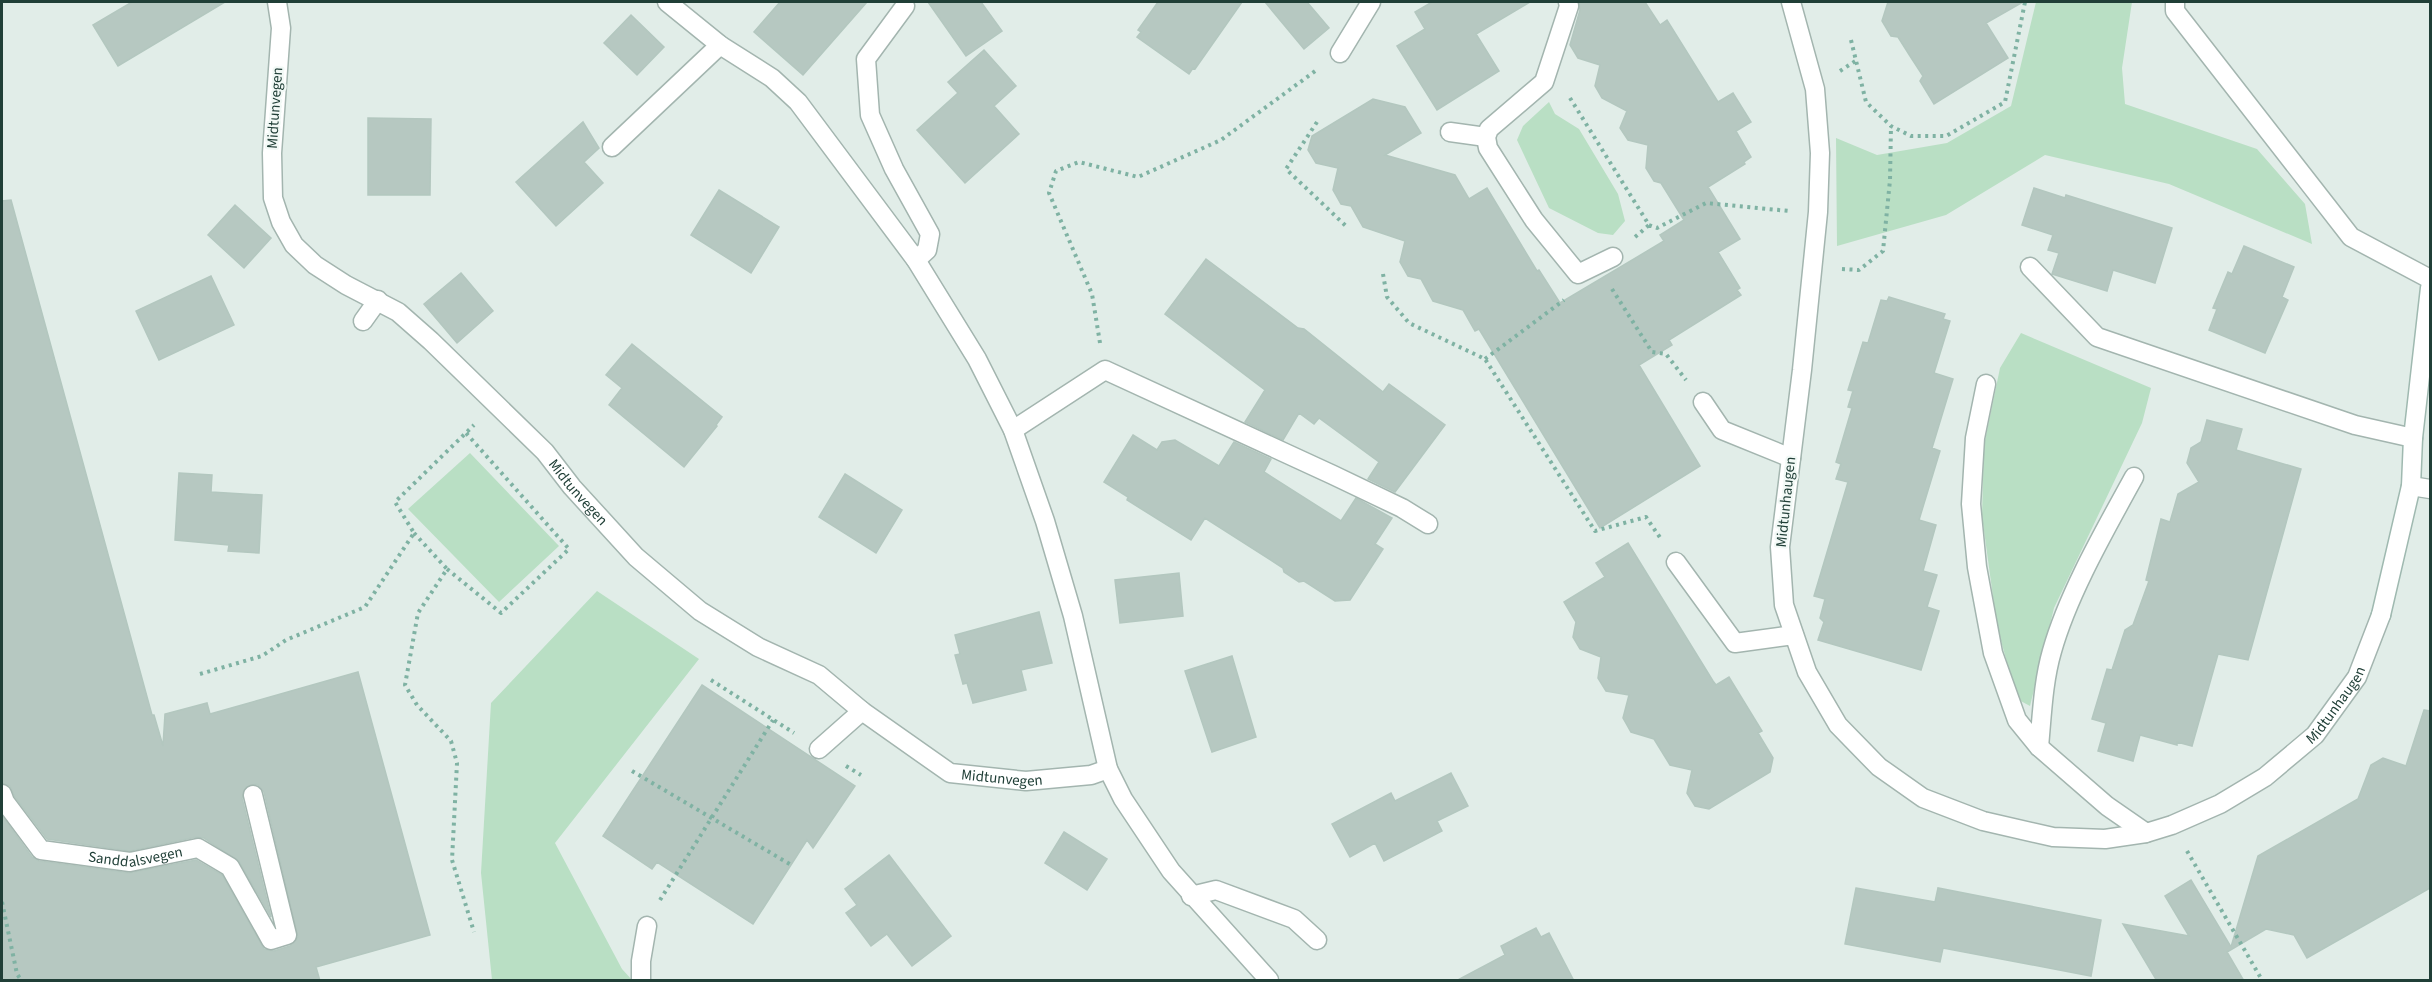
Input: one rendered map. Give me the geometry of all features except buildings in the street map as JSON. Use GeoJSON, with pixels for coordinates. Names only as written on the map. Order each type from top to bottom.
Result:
{"type":"FeatureCollection","features":[{"type":"Feature","properties":{"kind":"street","name":"Midtunvegen"},"geometry":{"type":"LineString","coordinates":[[277,2],[281,28],[272,153],[273,198],[281,222],[294,245],[315,265],[346,285],[398,312],[431,341],[545,452],[572,487],[636,557],[691,603],[758,647],[819,675],[862,711],[950,773],[1026,781],[1091,775],[1108,769]]}},
{"type":"Feature","properties":{"kind":"street"},"geometry":{"type":"LineString","coordinates":[[1340,53],[1371,2]]}},
{"type":"Feature","properties":{"kind":"street"},"geometry":{"type":"LineString","coordinates":[[1568,2],[1569,6],[1544,82],[1489,129],[1486,137],[1488,148],[1534,220],[1578,274],[1605,261]]}},
{"type":"Feature","properties":{"kind":"street","name":"Midtunhaugen"},"geometry":{"type":"LineString","coordinates":[[1791,2],[1815,89],[1820,153],[1818,212],[1780,547],[1784,605],[1807,672],[1838,724],[1879,767],[1923,798],[1983,821],[2052,837],[2105,839],[2146,833],[2172,825],[2220,804],[2265,777],[2315,735],[2357,677],[2381,615],[2412,486],[2413,438],[2430,288]]}},
{"type":"Feature","properties":{"kind":"street"},"geometry":{"type":"LineString","coordinates":[[2175,2],[2175,11],[2351,237],[2430,279]]}},
{"type":"Feature","properties":{"kind":"street"},"geometry":{"type":"LineString","coordinates":[[669,3],[720,45],[771,78],[798,102],[916,260],[977,359],[1013,430],[1045,521],[1073,616],[1108,769],[1142,829],[1171,871],[1269,981]]}},
{"type":"Feature","properties":{"kind":"street"},"geometry":{"type":"LineString","coordinates":[[905,6],[866,59],[870,115],[894,170],[930,234],[927,250],[916,260]]}},
{"type":"Feature","properties":{"kind":"street"},"geometry":{"type":"LineString","coordinates":[[612,147],[720,45]]}},
{"type":"Feature","properties":{"kind":"street"},"geometry":{"type":"LineString","coordinates":[[1450,132],[1486,137]]}},
{"type":"Feature","properties":{"kind":"street"},"geometry":{"type":"LineString","coordinates":[[2030,267],[2097,337],[2355,425],[2413,438]]}},
{"type":"Feature","properties":{"kind":"street"},"geometry":{"type":"LineString","coordinates":[[363,321],[378,300]]}},
{"type":"Feature","properties":{"kind":"street"},"geometry":{"type":"LineString","coordinates":[[1013,430],[1105,370],[1333,474],[1428,524]]}},
{"type":"Feature","properties":{"kind":"street"},"geometry":{"type":"LineString","coordinates":[[1986,384],[1975,438],[1971,504],[1977,567],[1993,653],[2017,720],[2039,747],[2107,806],[2146,833]]}},
{"type":"Feature","properties":{"kind":"street"},"geometry":{"type":"LineString","coordinates":[[1703,402],[1722,430],[1791,458]]}},
{"type":"Feature","properties":{"kind":"street"},"geometry":{"type":"LineString","coordinates":[[2039,747],[2052,650],[2080,582],[2134,477]]}},
{"type":"Feature","properties":{"kind":"street"},"geometry":{"type":"LineString","coordinates":[[2412,486],[2430,489]]}},
{"type":"Feature","properties":{"kind":"street"},"geometry":{"type":"LineString","coordinates":[[1676,562],[1735,644],[1794,635]]}},
{"type":"Feature","properties":{"kind":"street"},"geometry":{"type":"LineString","coordinates":[[819,749],[862,711]]}},
{"type":"Feature","properties":{"kind":"street","name":"Sanddalsvegen"},"geometry":{"type":"LineString","coordinates":[[2,794],[4,802],[41,850],[130,862],[198,849],[230,867],[272,940],[286,935],[253,795]]}},
{"type":"Feature","properties":{"kind":"street"},"geometry":{"type":"LineString","coordinates":[[1191,896],[1216,890],[1294,919],[1317,940]]}},
{"type":"Feature","properties":{"kind":"street"},"geometry":{"type":"LineString","coordinates":[[641,981],[641,961],[647,926]]}},
{"type":"Feature","properties":{"kind":"path"},"geometry":{"type":"LineString","coordinates":[[1851,40],[1866,102],[1891,126],[1911,136],[1946,136],[2005,102],[2025,2]]}},
{"type":"Feature","properties":{"kind":"path"},"geometry":{"type":"LineString","coordinates":[[1105,370],[1092,294],[1049,193],[1056,171],[1079,162],[1138,177],[1221,140],[1340,53]]}},
{"type":"Feature","properties":{"kind":"path"},"geometry":{"type":"LineString","coordinates":[[1544,82],[1568,95],[1649,225],[1657,228],[1706,203],[1818,212]]}},
{"type":"Feature","properties":{"kind":"path"},"geometry":{"type":"LineString","coordinates":[[1317,122],[1286,169],[1348,228]]}},
{"type":"Feature","properties":{"kind":"path"},"geometry":{"type":"LineString","coordinates":[[1812,267],[1859,270],[1883,251],[1890,180],[1891,126]]}},
{"type":"Feature","properties":{"kind":"path"},"geometry":{"type":"LineString","coordinates":[[1649,225],[1605,261],[1652,352],[1666,354],[1703,402]]}},
{"type":"Feature","properties":{"kind":"path"},"geometry":{"type":"LineString","coordinates":[[1383,274],[1387,297],[1409,323],[1485,359],[1595,531],[1646,517],[1676,562]]}},
{"type":"Feature","properties":{"kind":"path"},"geometry":{"type":"LineString","coordinates":[[1485,359],[1564,300],[1578,274]]}},
{"type":"Feature","properties":{"kind":"path"},"geometry":{"type":"LineString","coordinates":[[466,433],[569,549],[501,613],[447,569],[414,534],[395,502],[466,433],[496,404]]}},
{"type":"Feature","properties":{"kind":"path"},"geometry":{"type":"LineString","coordinates":[[200,674],[262,656],[286,640],[365,607],[414,534]]}},
{"type":"Feature","properties":{"kind":"path"},"geometry":{"type":"LineString","coordinates":[[447,569],[418,613],[405,685],[417,705],[451,741],[457,764],[452,860],[474,932]]}},
{"type":"Feature","properties":{"kind":"path"},"geometry":{"type":"LineString","coordinates":[[711,681],[861,775]]}},
{"type":"Feature","properties":{"kind":"path"},"geometry":{"type":"LineString","coordinates":[[647,926],[662,896],[773,720]]}},
{"type":"Feature","properties":{"kind":"path"},"geometry":{"type":"LineString","coordinates":[[632,771],[793,866]]}},
{"type":"Feature","properties":{"kind":"path"},"geometry":{"type":"LineString","coordinates":[[2172,825],[2262,981]]}},
{"type":"Feature","properties":{"kind":"path"},"geometry":{"type":"LineString","coordinates":[[2,902],[17,974],[21,981]]}},
{"type":"Feature","properties":{"kind":"green space"},"geometry":{"type":"Polygon","coordinates":[[[2036,2],[2132,2],[2122,68],[2125,104],[2257,149],[2305,204],[2312,244],[2169,184],[2045,155],[1946,215],[1837,246],[1836,138],[1877,155],[1947,143],[2011,106],[2036,2]]]}},
{"type":"Feature","properties":{"kind":"green space"},"geometry":{"type":"Polygon","coordinates":[[[1549,102],[1555,114],[1579,129],[1618,194],[1625,221],[1613,235],[1598,233],[1549,208],[1517,140],[1523,126],[1549,102]]]}},
{"type":"Feature","properties":{"kind":"green space"},"geometry":{"type":"Polygon","coordinates":[[[2021,333],[2151,388],[2142,423],[2054,608],[2030,706],[2017,699],[1997,626],[1982,516],[1984,445],[2000,368],[2021,333]]]}},
{"type":"Feature","properties":{"kind":"green space"},"geometry":{"type":"Polygon","coordinates":[[[470,453],[559,546],[499,602],[408,509],[470,453]]]}},
{"type":"Feature","properties":{"kind":"green space"},"geometry":{"type":"Polygon","coordinates":[[[597,591],[699,659],[555,843],[622,969],[632,980],[492,980],[481,873],[491,703],[597,591]]]}}]}
